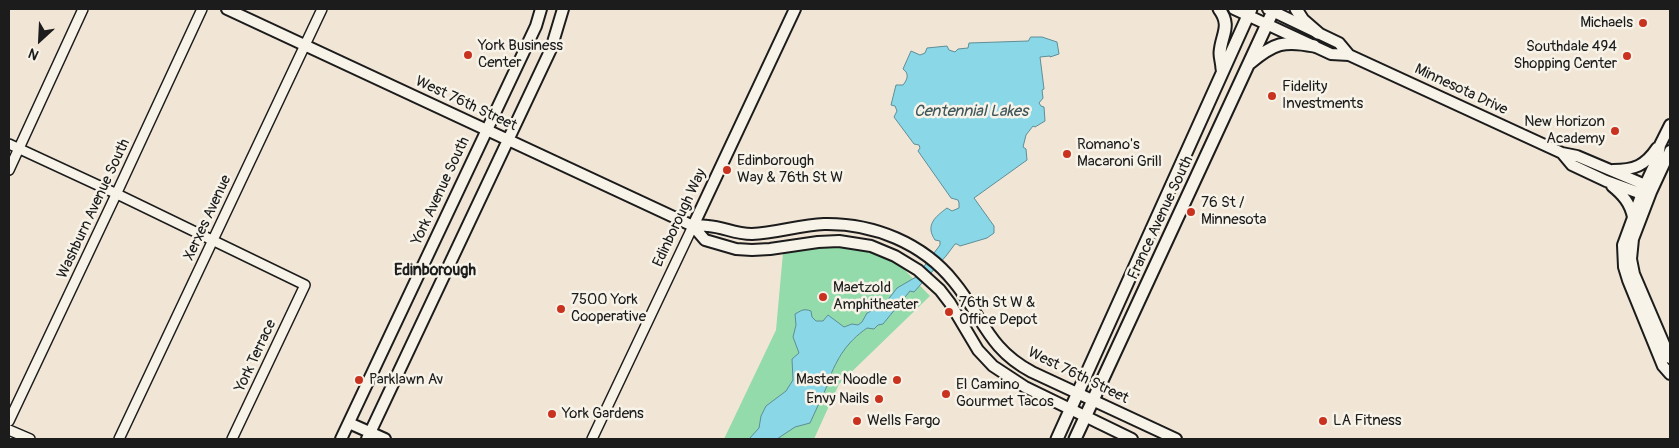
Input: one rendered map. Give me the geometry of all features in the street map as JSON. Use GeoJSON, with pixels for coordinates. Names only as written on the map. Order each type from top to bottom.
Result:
{"type":"FeatureCollection","features":[{"type":"Feature","properties":{"kind":"main road"},"geometry":{"type":"LineString","coordinates":[[1219,9],[1224,15],[1226,24],[1220,53],[1223,71]]}},
{"type":"Feature","properties":{"kind":"main road"},"geometry":{"type":"LineString","coordinates":[[1296,9],[1303,20],[1318,33]]}},
{"type":"Feature","properties":{"kind":"main road","name":"France Avenue South"},"geometry":{"type":"LineString","coordinates":[[1075,439],[1267,24],[1271,10]]}},
{"type":"Feature","properties":{"kind":"main road","name":"France Avenue South"},"geometry":{"type":"LineString","coordinates":[[1057,439],[1249,12]]}},
{"type":"Feature","properties":{"kind":"main road"},"geometry":{"type":"LineString","coordinates":[[1247,65],[1279,43],[1299,43],[1314,46]]}},
{"type":"Feature","properties":{"kind":"street"},"geometry":{"type":"LineString","coordinates":[[9,170],[83,9]]}},
{"type":"Feature","properties":{"kind":"street","name":"Washburn Avenue South"},"geometry":{"type":"LineString","coordinates":[[9,421],[202,9]]}},
{"type":"Feature","properties":{"kind":"street","name":"West 76th Street"},"geometry":{"type":"LineString","coordinates":[[227,9],[693,226],[705,240],[736,249],[770,249],[839,241],[863,244],[883,250],[914,267],[940,290],[978,350],[988,362],[1014,381],[1132,439]]}},
{"type":"Feature","properties":{"kind":"street","name":"Xerxes Avenue"},"geometry":{"type":"LineString","coordinates":[[120,437],[322,9]]}},
{"type":"Feature","properties":{"kind":"street","name":"York Avenue South"},"geometry":{"type":"LineString","coordinates":[[341,439],[536,26],[541,9]]}},
{"type":"Feature","properties":{"kind":"street"},"geometry":{"type":"LineString","coordinates":[[369,436],[551,49],[563,9]]}},
{"type":"Feature","properties":{"kind":"street","name":"Edinborough Way"},"geometry":{"type":"LineString","coordinates":[[592,439],[795,9]]}},
{"type":"Feature","properties":{"kind":"street","name":"Minnesota Drive"},"geometry":{"type":"LineString","coordinates":[[1234,9],[1249,12],[1267,24],[1331,54],[1349,55],[1562,153],[1577,156],[1609,170],[1646,190]]}},
{"type":"Feature","properties":{"kind":"street","name":"Minnesota Drive"},"geometry":{"type":"LineString","coordinates":[[1271,10],[1339,43],[1349,55]]}},
{"type":"Feature","properties":{"kind":"street"},"geometry":{"type":"LineString","coordinates":[[1609,170],[1624,170],[1643,164],[1660,145],[1670,126]]}},
{"type":"Feature","properties":{"kind":"street"},"geometry":{"type":"LineString","coordinates":[[9,144],[213,240]]}},
{"type":"Feature","properties":{"kind":"street"},"geometry":{"type":"LineString","coordinates":[[1660,145],[1633,239],[1630,260],[1634,274],[1670,358]]}},
{"type":"Feature","properties":{"kind":"street"},"geometry":{"type":"LineString","coordinates":[[1670,151],[1646,190],[1633,217],[1623,245],[1624,267],[1656,350],[1663,366],[1670,374]]}},
{"type":"Feature","properties":{"kind":"street","name":"Minnesota Drive"},"geometry":{"type":"LineString","coordinates":[[1562,153],[1572,165],[1606,181],[1646,190]]}},
{"type":"Feature","properties":{"kind":"street"},"geometry":{"type":"LineString","coordinates":[[1606,181],[1622,194],[1629,203],[1633,217]]}},
{"type":"Feature","properties":{"kind":"street","name":"West 76th Street"},"geometry":{"type":"LineString","coordinates":[[693,226],[708,226],[732,232],[754,234],[824,224],[850,225],[884,233],[924,254],[952,278],[988,334],[1004,353],[1025,368],[1176,439]]}},
{"type":"Feature","properties":{"kind":"street","name":"York Terrace"},"geometry":{"type":"LineString","coordinates":[[213,240],[305,285],[232,439]]}},
{"type":"Feature","properties":{"kind":"street"},"geometry":{"type":"LineString","coordinates":[[349,423],[369,436],[385,439]]}},
{"type":"Feature","properties":{"kind":"street"},"geometry":{"type":"LineString","coordinates":[[9,430],[30,439]]}},
{"type":"Feature","properties":{"kind":"street"},"geometry":{"type":"LineString","coordinates":[[120,437],[130,439]]}},
{"type":"Feature","properties":{"kind":"green space"},"geometry":{"type":"Polygon","coordinates":[[[849,245],[894,259],[930,296],[839,384],[814,439],[724,439],[776,330],[783,253],[849,245]]]}},
{"type":"Feature","properties":{"kind":"water","name":"Centennial Lakes"},"geometry":{"type":"Polygon","coordinates":[[[1031,37],[1042,37],[1057,42],[1059,54],[1050,57],[1040,57],[1044,89],[1042,90],[1043,98],[1039,103],[1044,107],[1045,121],[1035,127],[1033,126],[1026,135],[1023,147],[1026,149],[1027,160],[974,198],[994,226],[994,233],[987,238],[960,246],[955,244],[914,292],[910,291],[883,324],[878,325],[874,329],[867,328],[853,339],[839,358],[828,381],[824,382],[827,386],[810,423],[795,427],[777,439],[749,439],[759,428],[761,416],[766,406],[786,391],[793,380],[792,359],[799,353],[793,337],[796,325],[795,314],[802,310],[808,310],[811,311],[812,317],[816,321],[823,321],[828,315],[844,327],[852,324],[858,325],[867,313],[884,305],[897,288],[916,277],[940,245],[940,241],[935,240],[932,235],[931,226],[933,222],[947,208],[952,211],[959,208],[958,200],[951,198],[918,151],[919,145],[914,144],[894,117],[897,111],[895,106],[891,105],[896,85],[903,85],[907,79],[907,73],[903,69],[911,51],[920,55],[925,53],[927,48],[947,46],[949,50],[955,52],[958,49],[968,48],[969,43],[1028,41],[1031,37]]]}},
{"type":"Feature","properties":{"kind":"place","name":"Michaels"},"geometry":{"type":"Point","coordinates":[1643,23]}},
{"type":"Feature","properties":{"kind":"place","name":"York Business Center"},"geometry":{"type":"Point","coordinates":[468,55]}},
{"type":"Feature","properties":{"kind":"place","name":"Southdale 494 Shopping Center"},"geometry":{"type":"Point","coordinates":[1627,56]}},
{"type":"Feature","properties":{"kind":"place","name":"Fidelity Investments"},"geometry":{"type":"Point","coordinates":[1272,96]}},
{"type":"Feature","properties":{"kind":"place","name":"New Horizon Academy"},"geometry":{"type":"Point","coordinates":[1615,131]}},
{"type":"Feature","properties":{"kind":"place","name":"Romano's Macaroni Grill"},"geometry":{"type":"Point","coordinates":[1067,154]}},
{"type":"Feature","properties":{"kind":"place","name":"Edinborough Way & 76th St W"},"geometry":{"type":"Point","coordinates":[727,170]}},
{"type":"Feature","properties":{"kind":"place","name":"76 St / Minnesota"},"geometry":{"type":"Point","coordinates":[1191,212]}},
{"type":"Feature","properties":{"kind":"place","name":"Maetzold Amphitheater"},"geometry":{"type":"Point","coordinates":[823,297]}},
{"type":"Feature","properties":{"kind":"place","name":"7500 York Cooperative"},"geometry":{"type":"Point","coordinates":[561,309]}},
{"type":"Feature","properties":{"kind":"place","name":"76th St W & Office Depot"},"geometry":{"type":"Point","coordinates":[949,312]}},
{"type":"Feature","properties":{"kind":"place","name":"Parklawn Av"},"geometry":{"type":"Point","coordinates":[359,380]}},
{"type":"Feature","properties":{"kind":"place","name":"Master Noodle"},"geometry":{"type":"Point","coordinates":[897,380]}},
{"type":"Feature","properties":{"kind":"place","name":"El Camino Gourmet Tacos"},"geometry":{"type":"Point","coordinates":[946,394]}},
{"type":"Feature","properties":{"kind":"place","name":"Envy Nails"},"geometry":{"type":"Point","coordinates":[879,399]}},
{"type":"Feature","properties":{"kind":"place","name":"York Gardens"},"geometry":{"type":"Point","coordinates":[552,414]}},
{"type":"Feature","properties":{"kind":"place","name":"Wells Fargo"},"geometry":{"type":"Point","coordinates":[857,421]}},
{"type":"Feature","properties":{"kind":"place","name":"LA Fitness"},"geometry":{"type":"Point","coordinates":[1323,421]}},
{"type":"Feature","properties":{"kind":"district","name":"Edinborough"},"geometry":{"type":"Point","coordinates":[435,271]}}]}
